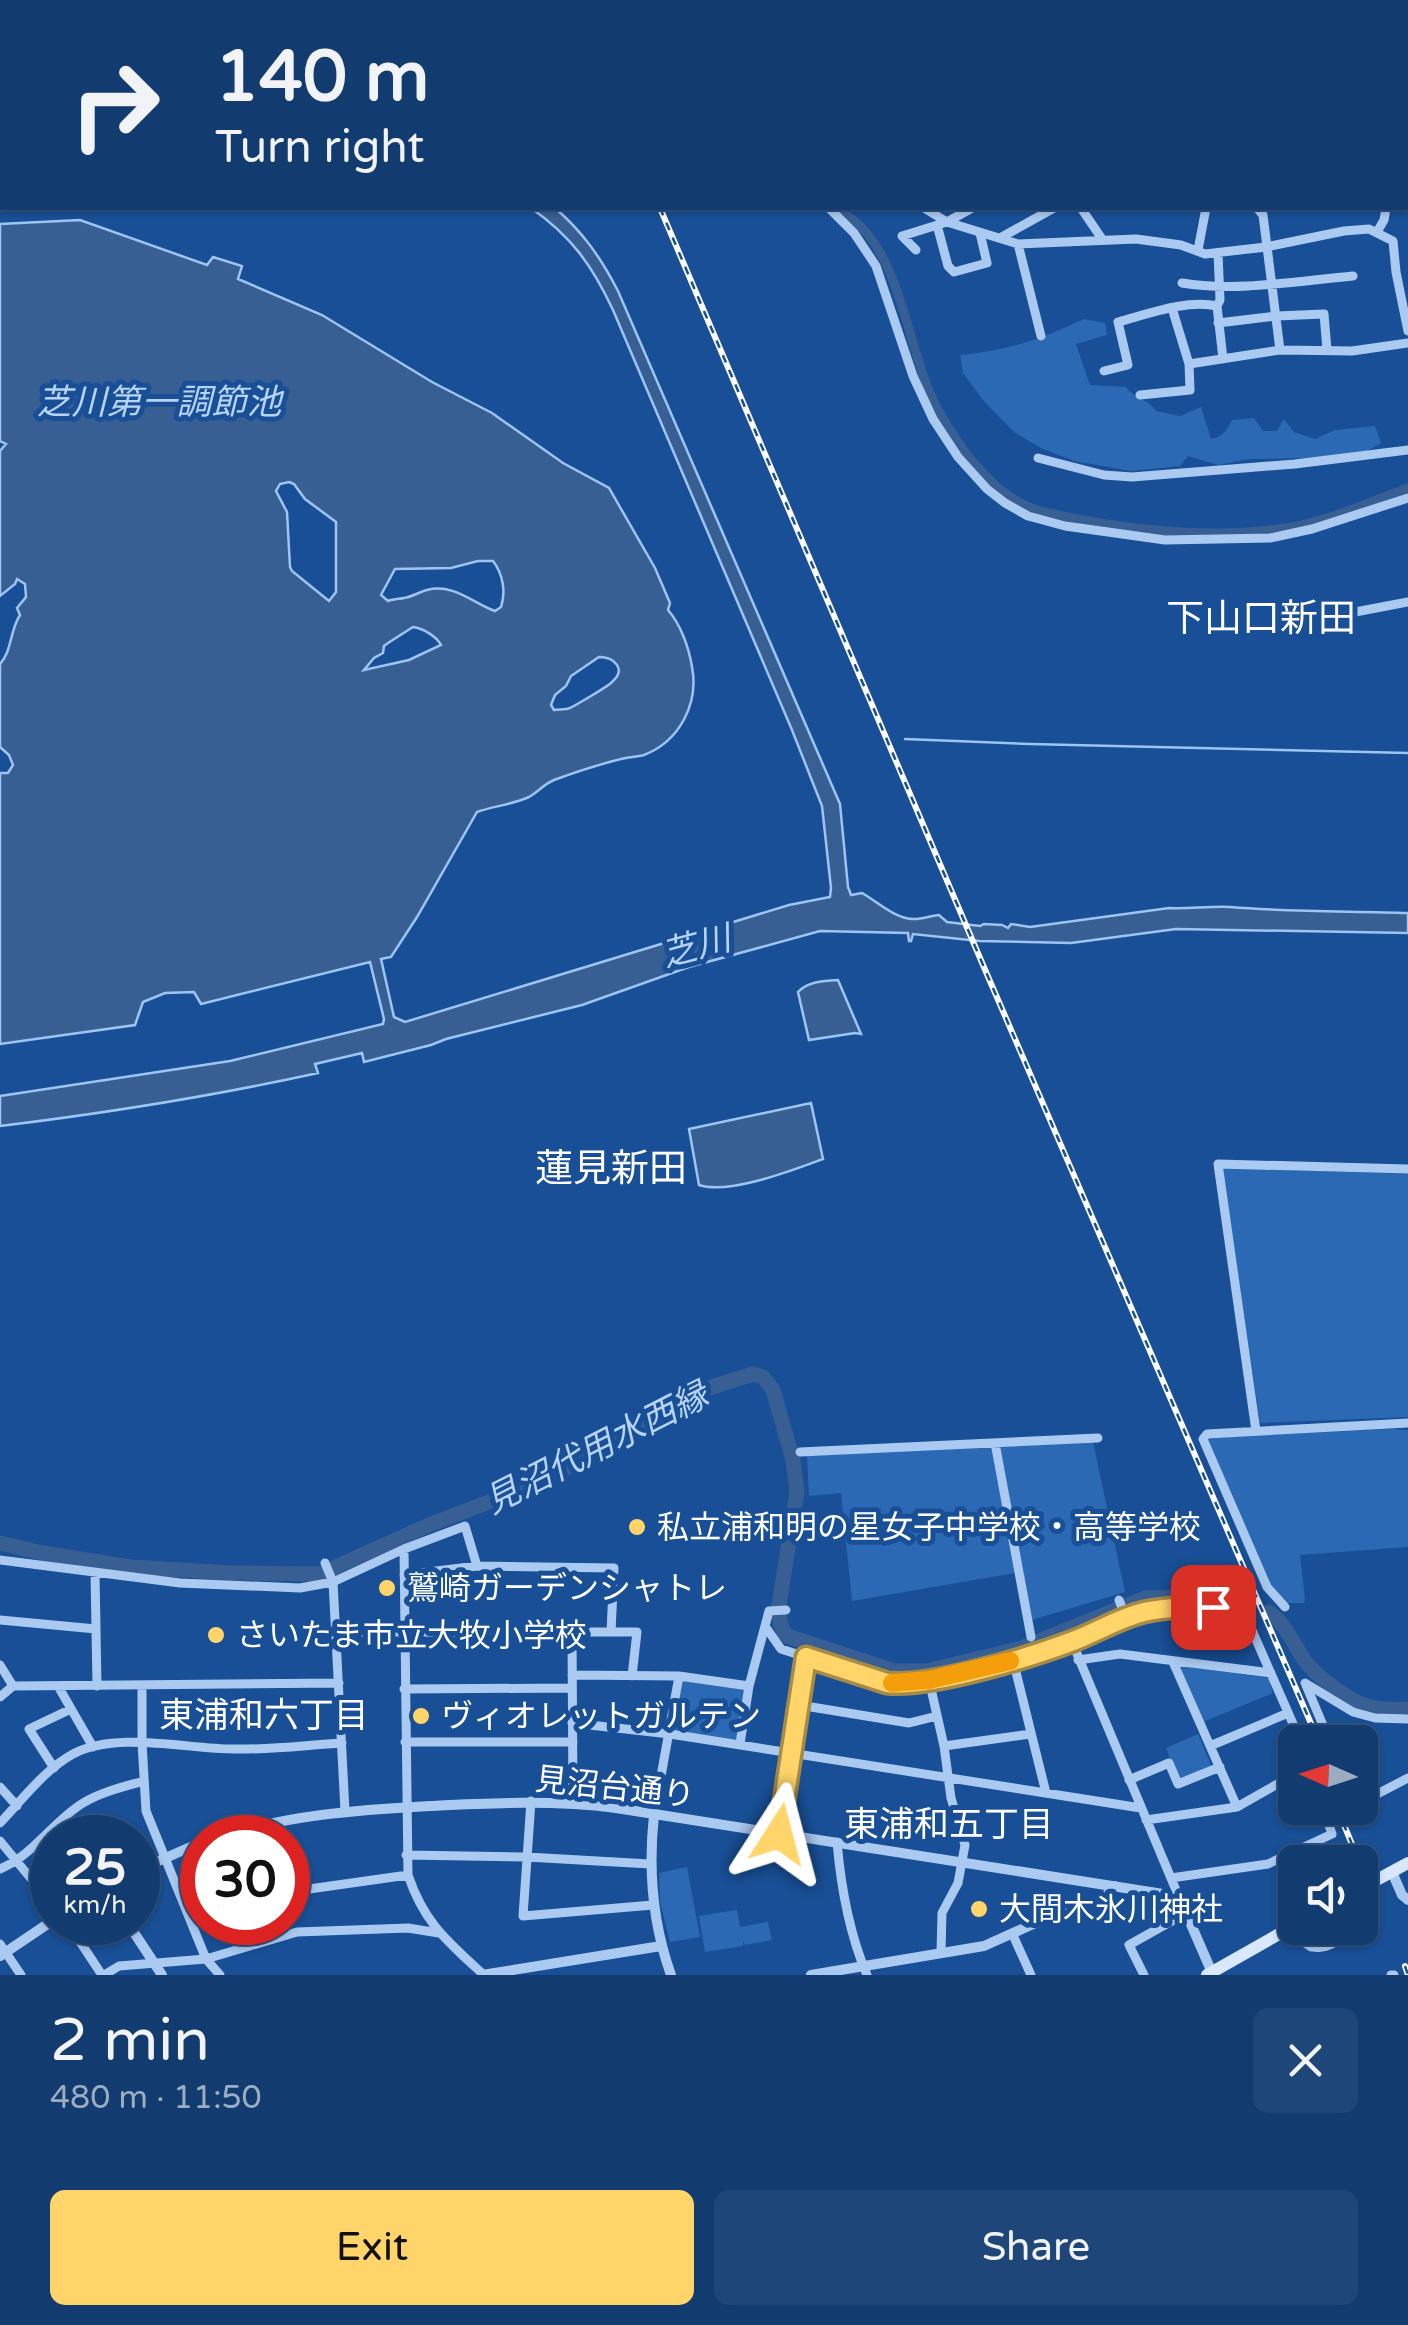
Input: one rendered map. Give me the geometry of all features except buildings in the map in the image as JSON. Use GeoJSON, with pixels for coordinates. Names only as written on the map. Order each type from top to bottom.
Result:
{"type":"FeatureCollection","features":[{"type":"Feature","properties":{"kind":"main road"},"geometry":{"type":"LineString","coordinates":[[1378,1879],[1408,1862]]}},
{"type":"Feature","properties":{"kind":"main road"},"geometry":{"type":"LineString","coordinates":[[1210,1974],[1278,1934]]}},
{"type":"Feature","properties":{"kind":"street"},"geometry":{"type":"LineString","coordinates":[[831,210],[876,266],[913,376],[933,419],[986,489],[1028,516],[1046,523],[1164,540],[1250,539],[1312,529],[1408,498]]}},
{"type":"Feature","properties":{"kind":"street"},"geometry":{"type":"LineString","coordinates":[[929,210],[942,224],[1018,244],[1164,242],[1205,254],[1370,229],[1393,242],[1408,331]]}},
{"type":"Feature","properties":{"kind":"street"},"geometry":{"type":"LineString","coordinates":[[916,250],[902,236],[942,224],[968,210]]}},
{"type":"Feature","properties":{"kind":"street"},"geometry":{"type":"LineString","coordinates":[[1000,238],[1050,210]]}},
{"type":"Feature","properties":{"kind":"street"},"geometry":{"type":"LineString","coordinates":[[1082,210],[1102,240]]}},
{"type":"Feature","properties":{"kind":"street"},"geometry":{"type":"LineString","coordinates":[[1198,250],[1206,210]]}},
{"type":"Feature","properties":{"kind":"street"},"geometry":{"type":"LineString","coordinates":[[1258,210],[1263,216],[1280,350]]}},
{"type":"Feature","properties":{"kind":"street"},"geometry":{"type":"LineString","coordinates":[[1377,232],[1387,210]]}},
{"type":"Feature","properties":{"kind":"street"},"geometry":{"type":"LineString","coordinates":[[942,224],[948,266],[954,272],[987,264],[980,233]]}},
{"type":"Feature","properties":{"kind":"street"},"geometry":{"type":"LineString","coordinates":[[1018,244],[1041,336]]}},
{"type":"Feature","properties":{"kind":"street"},"geometry":{"type":"LineString","coordinates":[[1218,253],[1217,306],[1223,359]]}},
{"type":"Feature","properties":{"kind":"street"},"geometry":{"type":"LineString","coordinates":[[1182,283],[1271,284],[1352,276]]}},
{"type":"Feature","properties":{"kind":"street"},"geometry":{"type":"LineString","coordinates":[[1104,371],[1128,366],[1118,322],[1172,308],[1217,306]]}},
{"type":"Feature","properties":{"kind":"street"},"geometry":{"type":"LineString","coordinates":[[1140,395],[1190,390],[1189,364],[1172,308]]}},
{"type":"Feature","properties":{"kind":"street"},"geometry":{"type":"LineString","coordinates":[[1218,323],[1324,314],[1327,350]]}},
{"type":"Feature","properties":{"kind":"street"},"geometry":{"type":"LineString","coordinates":[[1189,364],[1280,350],[1352,350],[1408,343]]}},
{"type":"Feature","properties":{"kind":"street"},"geometry":{"type":"LineString","coordinates":[[1038,458],[1132,477],[1408,450]]}},
{"type":"Feature","properties":{"kind":"street"},"geometry":{"type":"LineString","coordinates":[[1350,613],[1408,602]]}},
{"type":"Feature","properties":{"kind":"street"},"geometry":{"type":"LineString","coordinates":[[1256,1431],[1218,1164],[1408,1169]]}},
{"type":"Feature","properties":{"kind":"street"},"geometry":{"type":"LineString","coordinates":[[1285,1607],[1267,1587],[1204,1439],[1207,1434],[1408,1423]]}},
{"type":"Feature","properties":{"kind":"street"},"geometry":{"type":"LineString","coordinates":[[800,1452],[1098,1438]]}},
{"type":"Feature","properties":{"kind":"street"},"geometry":{"type":"LineString","coordinates":[[995,1443],[1031,1636]]}},
{"type":"Feature","properties":{"kind":"street"},"geometry":{"type":"LineString","coordinates":[[0,1560],[180,1583],[300,1588],[465,1526],[477,1566]]}},
{"type":"Feature","properties":{"kind":"street"},"geometry":{"type":"LineString","coordinates":[[404,1549],[406,1855],[416,1900],[438,1933],[483,1975],[661,1946]]}},
{"type":"Feature","properties":{"kind":"street"},"geometry":{"type":"LineString","coordinates":[[325,1562],[332,1578],[337,1632],[345,1811]]}},
{"type":"Feature","properties":{"kind":"street"},"geometry":{"type":"LineString","coordinates":[[404,1575],[477,1566],[614,1568],[612,1632]]}},
{"type":"Feature","properties":{"kind":"street"},"geometry":{"type":"LineString","coordinates":[[94,1573],[96,1686]]}},
{"type":"Feature","properties":{"kind":"street"},"geometry":{"type":"LineString","coordinates":[[1120,1600],[1126,1618]]}},
{"type":"Feature","properties":{"kind":"street"},"geometry":{"type":"LineString","coordinates":[[765,1626],[782,1649],[899,1684],[1013,1660],[1072,1642],[1146,1612],[1213,1607],[1247,1619],[1293,1725]]}},
{"type":"Feature","properties":{"kind":"street"},"geometry":{"type":"LineString","coordinates":[[740,1744],[749,1686],[768,1610],[786,1610]]}},
{"type":"Feature","properties":{"kind":"street"},"geometry":{"type":"LineString","coordinates":[[0,1620],[96,1629]]}},
{"type":"Feature","properties":{"kind":"street"},"geometry":{"type":"LineString","coordinates":[[337,1632],[637,1632],[632,1676]]}},
{"type":"Feature","properties":{"kind":"street"},"geometry":{"type":"LineString","coordinates":[[572,1632],[572,1803]]}},
{"type":"Feature","properties":{"kind":"street"},"geometry":{"type":"LineString","coordinates":[[1072,1642],[1210,1974]]}},
{"type":"Feature","properties":{"kind":"street"},"geometry":{"type":"LineString","coordinates":[[1078,1660],[1120,1654],[1271,1673]]}},
{"type":"Feature","properties":{"kind":"street"},"geometry":{"type":"LineString","coordinates":[[779,1834],[806,1657]]}},
{"type":"Feature","properties":{"kind":"street"},"geometry":{"type":"LineString","coordinates":[[1013,1660],[1046,1793]]}},
{"type":"Feature","properties":{"kind":"street"},"geometry":{"type":"LineString","coordinates":[[1173,1662],[1237,1807]]}},
{"type":"Feature","properties":{"kind":"street"},"geometry":{"type":"LineString","coordinates":[[0,1665],[12,1686]]}},
{"type":"Feature","properties":{"kind":"street"},"geometry":{"type":"LineString","coordinates":[[572,1675],[679,1676],[749,1686]]}},
{"type":"Feature","properties":{"kind":"street"},"geometry":{"type":"LineString","coordinates":[[671,1975],[653,1906],[650,1864],[654,1814],[679,1676]]}},
{"type":"Feature","properties":{"kind":"street"},"geometry":{"type":"LineString","coordinates":[[929,1680],[951,1798],[965,1845],[958,1883],[942,1912],[940,1953]]}},
{"type":"Feature","properties":{"kind":"street"},"geometry":{"type":"LineString","coordinates":[[0,1697],[12,1686],[339,1683]]}},
{"type":"Feature","properties":{"kind":"street"},"geometry":{"type":"LineString","coordinates":[[1323,1725],[1304,1683],[1353,1712],[1375,1718],[1408,1719]]}},
{"type":"Feature","properties":{"kind":"street"},"geometry":{"type":"LineString","coordinates":[[142,1685],[146,1811],[206,1958],[220,1975]]}},
{"type":"Feature","properties":{"kind":"street"},"geometry":{"type":"LineString","coordinates":[[58,1686],[93,1747]]}},
{"type":"Feature","properties":{"kind":"street"},"geometry":{"type":"LineString","coordinates":[[404,1689],[572,1688]]}},
{"type":"Feature","properties":{"kind":"street"},"geometry":{"type":"LineString","coordinates":[[800,1705],[909,1723],[937,1716]]}},
{"type":"Feature","properties":{"kind":"street"},"geometry":{"type":"LineString","coordinates":[[54,1768],[28,1729],[72,1709]]}},
{"type":"Feature","properties":{"kind":"street"},"geometry":{"type":"LineString","coordinates":[[1210,1746],[1288,1713]]}},
{"type":"Feature","properties":{"kind":"street"},"geometry":{"type":"LineString","coordinates":[[572,1723],[740,1744],[1141,1808]]}},
{"type":"Feature","properties":{"kind":"street"},"geometry":{"type":"LineString","coordinates":[[944,1746],[1031,1734]]}},
{"type":"Feature","properties":{"kind":"street"},"geometry":{"type":"LineString","coordinates":[[405,1742],[573,1742]]}},
{"type":"Feature","properties":{"kind":"street"},"geometry":{"type":"LineString","coordinates":[[0,1822],[54,1768],[73,1754],[93,1747],[142,1743],[237,1749],[342,1743]]}},
{"type":"Feature","properties":{"kind":"street"},"geometry":{"type":"LineString","coordinates":[[1129,1780],[1169,1763],[1178,1784],[1220,1767]]}},
{"type":"Feature","properties":{"kind":"street"},"geometry":{"type":"LineString","coordinates":[[1378,1793],[1408,1778]]}},
{"type":"Feature","properties":{"kind":"street"},"geometry":{"type":"LineString","coordinates":[[0,1869],[18,1862],[81,1804],[144,1780]]}},
{"type":"Feature","properties":{"kind":"street"},"geometry":{"type":"LineString","coordinates":[[1146,1820],[1237,1807],[1278,1784]]}},
{"type":"Feature","properties":{"kind":"street"},"geometry":{"type":"LineString","coordinates":[[0,1786],[17,1806]]}},
{"type":"Feature","properties":{"kind":"street"},"geometry":{"type":"LineString","coordinates":[[531,1801],[524,1916],[653,1906]]}},
{"type":"Feature","properties":{"kind":"street","name":"見沼台通り"},"geometry":{"type":"LineString","coordinates":[[310,1816],[531,1801],[572,1803],[1163,1894],[1184,1910]]}},
{"type":"Feature","properties":{"kind":"street"},"geometry":{"type":"LineString","coordinates":[[1171,1878],[1268,1864],[1332,1834],[1329,1825]]}},
{"type":"Feature","properties":{"kind":"street"},"geometry":{"type":"LineString","coordinates":[[0,1842],[30,1877]]}},
{"type":"Feature","properties":{"kind":"street"},"geometry":{"type":"LineString","coordinates":[[837,1842],[851,1929],[866,1970]]}},
{"type":"Feature","properties":{"kind":"street"},"geometry":{"type":"LineString","coordinates":[[160,1859],[180,1850]]}},
{"type":"Feature","properties":{"kind":"street"},"geometry":{"type":"LineString","coordinates":[[406,1855],[650,1864]]}},
{"type":"Feature","properties":{"kind":"street"},"geometry":{"type":"LineString","coordinates":[[1392,1872],[1408,1900]]}},
{"type":"Feature","properties":{"kind":"street"},"geometry":{"type":"LineString","coordinates":[[310,1889],[408,1875]]}},
{"type":"Feature","properties":{"kind":"street"},"geometry":{"type":"LineString","coordinates":[[811,1975],[866,1970],[984,1946],[1104,1898],[1114,1886]]}},
{"type":"Feature","properties":{"kind":"street"},"geometry":{"type":"LineString","coordinates":[[1144,1975],[1129,1945],[1184,1910]]}},
{"type":"Feature","properties":{"kind":"street"},"geometry":{"type":"LineString","coordinates":[[310,1931],[408,1928],[438,1933]]}},
{"type":"Feature","properties":{"kind":"street"},"geometry":{"type":"LineString","coordinates":[[1012,1933],[1030,1975]]}},
{"type":"Feature","properties":{"kind":"street"},"geometry":{"type":"LineString","coordinates":[[20,1975],[2,1951],[30,1934]]}},
{"type":"Feature","properties":{"kind":"street"},"geometry":{"type":"LineString","coordinates":[[83,1945],[103,1975],[119,1966],[206,1958],[248,1945]]}},
{"type":"Feature","properties":{"kind":"street"},"geometry":{"type":"LineString","coordinates":[[143,1945],[162,1975]]}},
{"type":"Feature","properties":{"kind":"street"},"geometry":{"type":"LineString","coordinates":[[1308,1945],[1327,1945]]}},
{"type":"Feature","properties":{"kind":"shaded area"},"geometry":{"type":"Polygon","coordinates":[[[1084,319],[1105,323],[1107,335],[1076,344],[1090,385],[1126,387],[1156,411],[1180,416],[1201,407],[1211,439],[1219,437],[1232,420],[1254,418],[1263,431],[1277,431],[1284,419],[1294,432],[1315,439],[1335,430],[1375,426],[1381,443],[1364,453],[1249,459],[1218,465],[1188,456],[1180,466],[1131,471],[1074,461],[1043,449],[1014,432],[983,400],[963,373],[960,355],[1024,343],[1084,319]]]}},
{"type":"Feature","properties":{"kind":"shaded area"},"geometry":{"type":"Polygon","coordinates":[[[1222,1168],[1408,1174],[1408,1417],[1260,1423],[1222,1168]]]}},
{"type":"Feature","properties":{"kind":"shaded area"},"geometry":{"type":"Polygon","coordinates":[[[1408,1430],[1408,1547],[1300,1555],[1304,1603],[1285,1603],[1268,1582],[1208,1441],[1408,1430]]]}},
{"type":"Feature","properties":{"kind":"shaded area"},"geometry":{"type":"Polygon","coordinates":[[[1093,1442],[1125,1592],[1032,1620],[1000,1446],[1093,1442]]]}},
{"type":"Feature","properties":{"kind":"shaded area"},"geometry":{"type":"Polygon","coordinates":[[[991,1446],[1015,1573],[852,1601],[841,1493],[809,1496],[807,1456],[991,1446]]]}},
{"type":"Feature","properties":{"kind":"shaded area"},"geometry":{"type":"Polygon","coordinates":[[[1184,1666],[1268,1678],[1273,1693],[1203,1722],[1180,1670],[1184,1666]]]}},
{"type":"Feature","properties":{"kind":"shaded area"},"geometry":{"type":"Polygon","coordinates":[[[684,1681],[746,1692],[737,1739],[677,1732],[684,1681]]]}},
{"type":"Feature","properties":{"kind":"shaded area"},"geometry":{"type":"Polygon","coordinates":[[[1198,1734],[1210,1768],[1178,1779],[1166,1748],[1198,1734]]]}},
{"type":"Feature","properties":{"kind":"shaded area"},"geometry":{"type":"Polygon","coordinates":[[[687,1867],[700,1937],[670,1942],[660,1902],[659,1873],[687,1867]]]}},
{"type":"Feature","properties":{"kind":"shaded area"},"geometry":{"type":"Polygon","coordinates":[[[737,1910],[740,1927],[768,1922],[772,1940],[745,1945],[743,1941],[743,1946],[705,1952],[699,1916],[737,1910]]]}},
{"type":"Feature","properties":{"kind":"water","name":"芝川第一調節池"},"geometry":{"type":"Polygon","coordinates":[[[534,210],[557,210],[565,217],[591,246],[618,291],[840,804],[851,895],[862,893],[907,918],[939,915],[947,922],[1008,928],[1011,924],[1030,927],[1169,908],[1222,907],[1408,913],[1408,933],[1176,929],[1071,943],[979,941],[913,934],[909,941],[908,933],[820,931],[689,967],[582,1005],[431,1045],[364,1062],[362,1053],[315,1064],[318,1073],[160,1103],[0,1126],[0,1096],[230,1061],[383,1024],[384,1019],[370,962],[201,1004],[194,992],[165,993],[143,1002],[135,1025],[0,1044],[0,773],[8,773],[13,765],[0,747],[0,664],[20,615],[17,608],[26,597],[25,584],[17,579],[0,596],[0,451],[6,444],[0,441],[0,224],[80,220],[207,265],[213,257],[242,266],[238,279],[322,315],[432,382],[492,413],[563,463],[609,488],[655,568],[670,603],[668,610],[681,630],[691,660],[693,694],[684,719],[668,740],[644,755],[570,774],[529,797],[477,812],[391,957],[381,959],[394,1017],[405,1022],[789,905],[830,897],[822,806],[792,730],[613,310],[597,279],[558,229],[534,210]],[[289,482],[280,484],[276,491],[287,512],[290,567],[329,601],[336,592],[336,522],[289,482]],[[493,561],[451,568],[395,569],[381,595],[388,601],[446,589],[495,611],[501,607],[503,583],[493,561]],[[413,627],[384,646],[383,653],[364,670],[409,660],[441,645],[429,633],[413,627]],[[599,657],[571,676],[555,695],[551,705],[554,710],[570,708],[616,677],[618,668],[614,661],[599,657]]]}},
{"type":"Feature","properties":{"kind":"water"},"geometry":{"type":"Polygon","coordinates":[[[838,980],[861,1034],[809,1040],[798,992],[811,984],[838,980]]]}},
{"type":"Feature","properties":{"kind":"water"},"geometry":{"type":"Polygon","coordinates":[[[811,1103],[823,1159],[744,1184],[699,1185],[689,1129],[811,1103]]]}},
{"type":"Feature","properties":{"kind":"waterway"},"geometry":{"type":"LineString","coordinates":[[840,210],[861,227],[887,266],[927,387],[944,421],[981,471],[1022,504],[1123,526],[1227,533],[1311,523],[1408,488]]}},
{"type":"Feature","properties":{"kind":"waterway"},"geometry":{"type":"LineString","coordinates":[[905,739],[1408,753]]}},
{"type":"Feature","properties":{"kind":"waterway","name":"見沼代用水西縁"},"geometry":{"type":"LineString","coordinates":[[0,1543],[130,1567],[320,1574],[429,1525],[525,1488],[566,1468],[676,1401],[753,1374],[763,1377],[773,1390],[793,1460],[797,1492],[779,1605],[780,1622],[787,1636],[894,1671],[927,1671],[1022,1648],[1145,1598],[1216,1596],[1244,1602]]}},
{"type":"Feature","properties":{"kind":"waterway","name":"見沼代用水西縁"},"geometry":{"type":"LineString","coordinates":[[1268,1612],[1284,1628],[1310,1667],[1339,1691],[1367,1706],[1408,1709]]}},
{"type":"Feature","properties":{"kind":"railway"},"geometry":{"type":"LineString","coordinates":[[661,210],[1312,1725]]}},
{"type":"Feature","properties":{"kind":"railway"},"geometry":{"type":"LineString","coordinates":[[1344,1825],[1352,1845]]}},
{"type":"Feature","properties":{"kind":"railway"},"geometry":{"type":"LineString","coordinates":[[1405,1966],[1408,1975]]}},
{"type":"Feature","properties":{"kind":"slow traffic"},"geometry":{"type":"LineString","coordinates":[[892,1683],[956,1675],[1010,1661]]}},
{"type":"Feature","properties":{"kind":"place","name":"私立浦和明の星女子中学校・高等学校"},"geometry":{"type":"Point","coordinates":[637,1527]}},
{"type":"Feature","properties":{"kind":"place","name":"鷲崎ガーデンシャトレ"},"geometry":{"type":"Point","coordinates":[387,1588]}},
{"type":"Feature","properties":{"kind":"place","name":"さいたま市立大牧小学校"},"geometry":{"type":"Point","coordinates":[216,1635]}},
{"type":"Feature","properties":{"kind":"place","name":"ヴィオレットガルテン"},"geometry":{"type":"Point","coordinates":[421,1716]}},
{"type":"Feature","properties":{"kind":"place","name":"大間木氷川神社"},"geometry":{"type":"Point","coordinates":[979,1909]}},
{"type":"Feature","properties":{"kind":"district","name":"下山口新田"},"geometry":{"type":"Point","coordinates":[1261,618]}},
{"type":"Feature","properties":{"kind":"district","name":"蓮見新田"},"geometry":{"type":"Point","coordinates":[611,1168]}},
{"type":"Feature","properties":{"kind":"district","name":"東浦和六丁目"},"geometry":{"type":"Point","coordinates":[264,1715]}},
{"type":"Feature","properties":{"kind":"district","name":"東浦和五丁目"},"geometry":{"type":"Point","coordinates":[949,1824]}},
{"type":"Feature","properties":{"kind":"route"},"geometry":{"type":"LineString","coordinates":[[779,1834],[806,1657],[899,1684],[1013,1660],[1072,1642],[1146,1612],[1213,1607]]}},
{"type":"Feature","properties":{"kind":"water label","name":"芝川"},"geometry":{"type":"Point","coordinates":[696,946]}}]}
